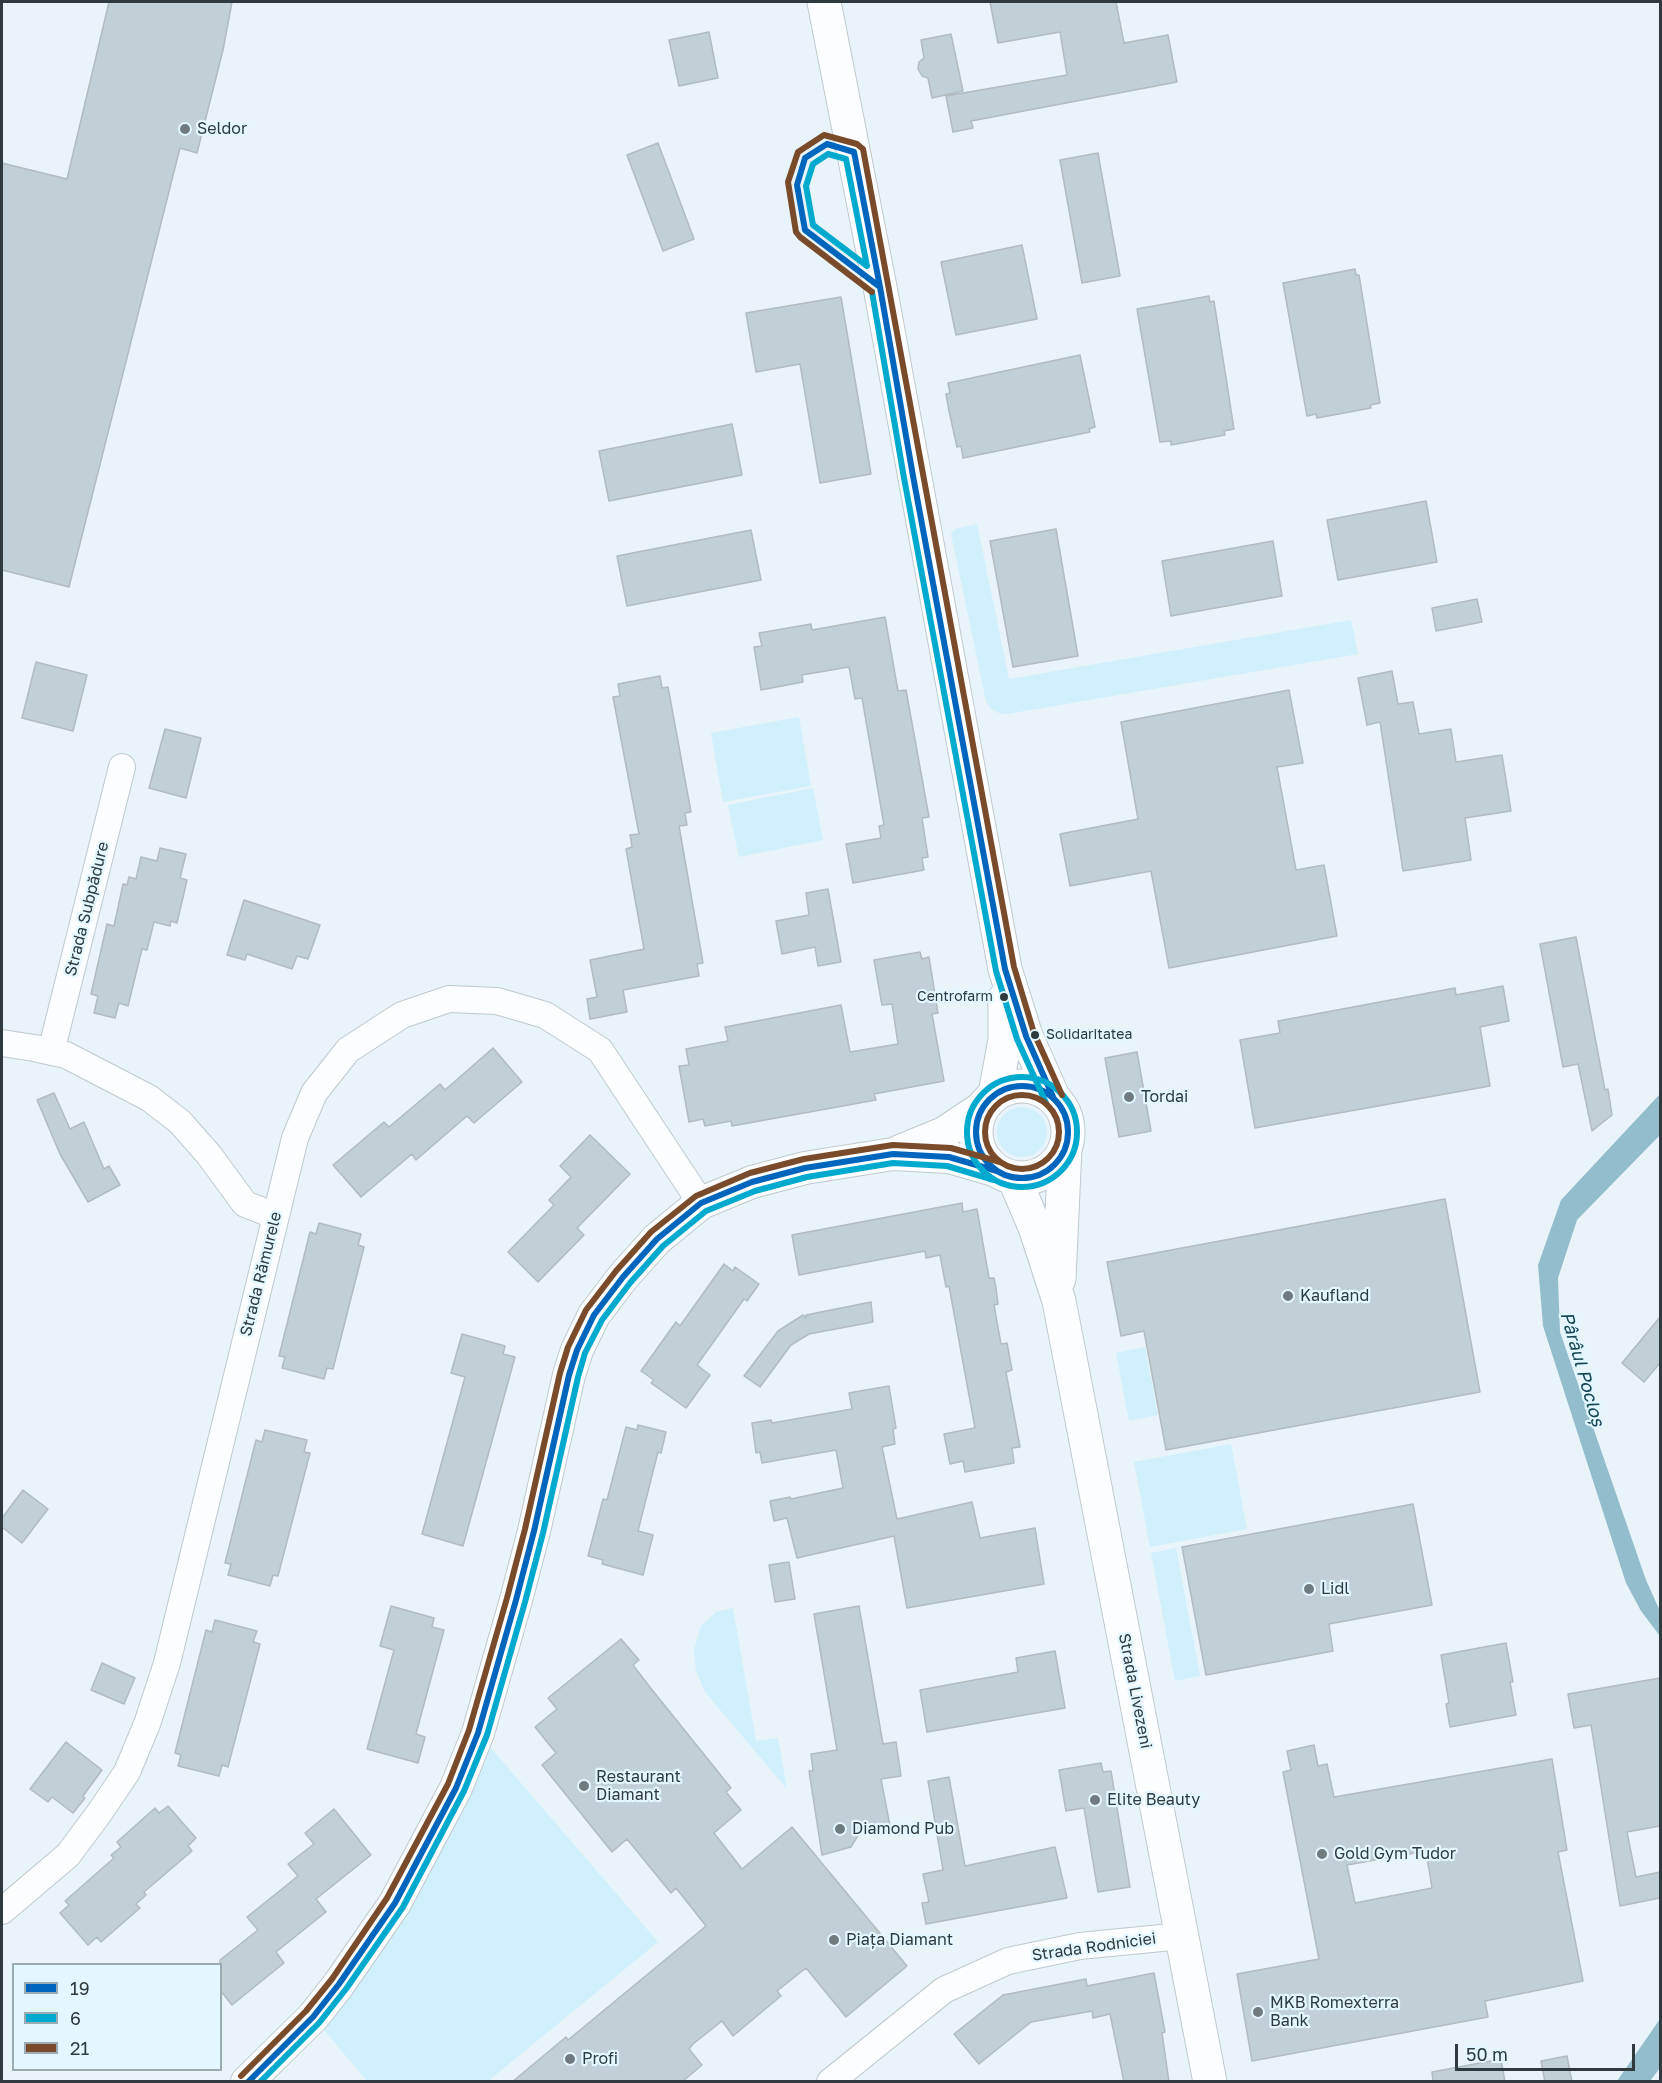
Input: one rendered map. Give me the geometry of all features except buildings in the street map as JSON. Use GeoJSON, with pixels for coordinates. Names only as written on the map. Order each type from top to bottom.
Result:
{"type":"FeatureCollection","features":[{"type":"Feature","properties":{"kind":"main road"},"geometry":{"type":"LineString","coordinates":[[824,2],[880,287],[1005,969],[1026,1036],[1054,1099],[1064,1113],[1068,1131],[1065,1148],[1055,1164],[1043,1173],[1029,1178],[1006,1174],[984,1159],[977,1142],[976,1124],[989,1101],[1005,1040],[1005,969]]}},
{"type":"Feature","properties":{"kind":"main road"},"geometry":{"type":"LineString","coordinates":[[989,1101],[1010,1088],[1026,1086],[1041,1090],[1054,1099]]}},
{"type":"Feature","properties":{"kind":"main road","name":"Strada Livezeni"},"geometry":{"type":"LineString","coordinates":[[1059,1301],[1065,1148]]}},
{"type":"Feature","properties":{"kind":"main road","name":"Strada Livezeni"},"geometry":{"type":"LineString","coordinates":[[1006,1174],[1035,1227],[1059,1301],[1210,2082]]}},
{"type":"Feature","properties":{"kind":"street","name":"Strada Subpădure"},"geometry":{"type":"LineString","coordinates":[[51,1052],[122,767]]}},
{"type":"Feature","properties":{"kind":"street","name":"Strada Rămurele"},"geometry":{"type":"LineString","coordinates":[[2,1911],[68,1855],[127,1772],[147,1724],[167,1663],[295,1138],[314,1093],[348,1050],[402,1015],[449,999],[497,1001],[545,1015],[600,1050],[701,1203]]}},
{"type":"Feature","properties":{"kind":"street"},"geometry":{"type":"LineString","coordinates":[[2,1043],[66,1055],[150,1098],[180,1122],[209,1155],[245,1204],[276,1216]]}},
{"type":"Feature","properties":{"kind":"street"},"geometry":{"type":"LineString","coordinates":[[893,1154],[944,1133],[989,1101]]}},
{"type":"Feature","properties":{"kind":"street"},"geometry":{"type":"LineString","coordinates":[[247,2082],[313,2017],[339,1984],[396,1903],[456,1788],[478,1733],[533,1536],[569,1375],[579,1346],[594,1315],[623,1277],[657,1239],[701,1203],[752,1182],[805,1168],[893,1154],[949,1157],[1006,1174]]}},
{"type":"Feature","properties":{"kind":"street","name":"Strada Rodniciei"},"geometry":{"type":"LineString","coordinates":[[830,2082],[944,1990],[1008,1960],[1080,1946],[1182,1936]]}},
{"type":"Feature","properties":{"kind":"shaded area"},"geometry":{"type":"Polygon","coordinates":[[[977,524],[1009,679],[1351,620],[1358,654],[1007,714],[999,713],[991,709],[986,701],[951,534],[955,529],[977,524]]]}},
{"type":"Feature","properties":{"kind":"shaded area"},"geometry":{"type":"Polygon","coordinates":[[[799,717],[811,786],[723,802],[711,733],[799,717]]]}},
{"type":"Feature","properties":{"kind":"shaded area"},"geometry":{"type":"Polygon","coordinates":[[[813,788],[823,840],[739,857],[728,805],[813,788]]]}},
{"type":"Feature","properties":{"kind":"shaded area"},"geometry":{"type":"Polygon","coordinates":[[[1660,1094],[1660,1135],[1577,1220],[1558,1278],[1560,1332],[1646,1580],[1660,1611],[1660,1636],[1641,1611],[1626,1583],[1543,1326],[1538,1265],[1561,1200],[1660,1094]]]}},
{"type":"Feature","properties":{"kind":"shaded area"},"geometry":{"type":"Polygon","coordinates":[[[1027,1107],[1040,1114],[1046,1122],[1046,1142],[1040,1150],[1032,1156],[1017,1157],[1004,1150],[998,1142],[997,1127],[1004,1114],[1012,1108],[1027,1107]]]}},
{"type":"Feature","properties":{"kind":"shaded area"},"geometry":{"type":"Polygon","coordinates":[[[1145,1347],[1158,1415],[1129,1421],[1116,1353],[1145,1347]]]}},
{"type":"Feature","properties":{"kind":"shaded area"},"geometry":{"type":"Polygon","coordinates":[[[1231,1444],[1247,1529],[1150,1547],[1134,1462],[1231,1444]]]}},
{"type":"Feature","properties":{"kind":"shaded area"},"geometry":{"type":"Polygon","coordinates":[[[1176,1548],[1200,1676],[1175,1681],[1151,1553],[1176,1548]]]}},
{"type":"Feature","properties":{"kind":"shaded area"},"geometry":{"type":"Polygon","coordinates":[[[733,1608],[756,1741],[778,1738],[787,1789],[705,1692],[696,1671],[694,1650],[701,1626],[716,1612],[733,1608]]]}},
{"type":"Feature","properties":{"kind":"shaded area"},"geometry":{"type":"Polygon","coordinates":[[[478,1733],[658,1942],[488,2081],[367,2081],[313,2017],[478,1733]]]}},
{"type":"Feature","properties":{"kind":"shaded area"},"geometry":{"type":"Polygon","coordinates":[[[1660,2019],[1660,2068],[1650,2081],[1617,2081],[1660,2019]]]}},
{"type":"Feature","properties":{"kind":"transit line","name":"21"},"geometry":{"type":"LineString","coordinates":[[872,292],[796,232],[788,182],[798,152],[824,135],[857,144],[863,149],[1014,967],[1034,1033],[1062,1095]]}},
{"type":"Feature","properties":{"kind":"transit line","name":"19"},"geometry":{"type":"LineString","coordinates":[[827,144],[854,152],[880,287],[805,230],[797,185],[805,158],[827,144]]}},
{"type":"Feature","properties":{"kind":"transit line","name":"6"},"geometry":{"type":"LineString","coordinates":[[828,154],[846,159],[867,266],[813,225],[806,186],[813,164],[828,154]]}},
{"type":"Feature","properties":{"kind":"transit line","name":"19"},"geometry":{"type":"LineString","coordinates":[[880,287],[1005,969],[1026,1036],[1054,1099]]}},
{"type":"Feature","properties":{"kind":"transit line","name":"6"},"geometry":{"type":"LineString","coordinates":[[872,292],[904,478],[996,971],[1017,1039],[1046,1103]]}},
{"type":"Feature","properties":{"kind":"transit line","name":"6"},"geometry":{"type":"LineString","coordinates":[[1022,1077],[1043,1082],[1061,1093],[1072,1111],[1077,1132],[1072,1153],[1061,1171],[1043,1182],[1022,1187],[1001,1182],[983,1171],[972,1153],[967,1132],[972,1111],[983,1093],[1001,1082],[1022,1077]]}},
{"type":"Feature","properties":{"kind":"transit line","name":"19"},"geometry":{"type":"LineString","coordinates":[[1022,1086],[1039,1090],[1054,1100],[1064,1115],[1068,1132],[1064,1149],[1054,1164],[1039,1174],[1022,1178],[1005,1174],[990,1164],[980,1149],[976,1132],[980,1115],[990,1100],[1005,1090],[1022,1086]]}},
{"type":"Feature","properties":{"kind":"transit line","name":"21"},"geometry":{"type":"LineString","coordinates":[[1022,1095],[1036,1098],[1048,1106],[1056,1118],[1059,1132],[1056,1146],[1048,1158],[1036,1166],[1022,1169],[1008,1166],[996,1158],[988,1146],[985,1132],[988,1118],[996,1106],[1008,1098],[1022,1095]]}},
{"type":"Feature","properties":{"kind":"transit line","name":"21"},"geometry":{"type":"LineString","coordinates":[[241,2076],[306,2011],[332,1979],[387,1898],[448,1784],[469,1730],[507,1598],[568,1347],[586,1310],[616,1271],[651,1232],[696,1196],[750,1173],[804,1159],[893,1145],[951,1148],[1000,1162]]}},
{"type":"Feature","properties":{"kind":"transit line","name":"19"},"geometry":{"type":"LineString","coordinates":[[248,2082],[313,2017],[339,1984],[395,1903],[456,1788],[478,1733],[516,1600],[569,1375],[577,1350],[594,1315],[623,1277],[657,1239],[701,1203],[752,1182],[805,1168],[893,1154],[949,1157],[997,1171]]}},
{"type":"Feature","properties":{"kind":"transit line","name":"6"},"geometry":{"type":"LineString","coordinates":[[260,2082],[319,2023],[346,1989],[403,1907],[464,1791],[487,1735],[525,1602],[585,1353],[602,1320],[630,1283],[663,1246],[706,1211],[755,1191],[807,1177],[893,1163],[947,1166],[994,1180]]}},
{"type":"Feature","properties":{"kind":"place","name":"Seldor"},"geometry":{"type":"Point","coordinates":[185,129]}},
{"type":"Feature","properties":{"kind":"place","name":"Centrofarm"},"geometry":{"type":"Point","coordinates":[1004,997]}},
{"type":"Feature","properties":{"kind":"place","name":"Solidaritatea"},"geometry":{"type":"Point","coordinates":[1035,1035]}},
{"type":"Feature","properties":{"kind":"place","name":"Tordai"},"geometry":{"type":"Point","coordinates":[1129,1097]}},
{"type":"Feature","properties":{"kind":"place","name":"Kaufland"},"geometry":{"type":"Point","coordinates":[1288,1296]}},
{"type":"Feature","properties":{"kind":"place","name":"Lidl"},"geometry":{"type":"Point","coordinates":[1309,1589]}},
{"type":"Feature","properties":{"kind":"place","name":"Restaurant Diamant"},"geometry":{"type":"Point","coordinates":[584,1786]}},
{"type":"Feature","properties":{"kind":"place","name":"Elite Beauty"},"geometry":{"type":"Point","coordinates":[1095,1800]}},
{"type":"Feature","properties":{"kind":"place","name":"Diamond Pub"},"geometry":{"type":"Point","coordinates":[840,1829]}},
{"type":"Feature","properties":{"kind":"place","name":"Gold Gym Tudor"},"geometry":{"type":"Point","coordinates":[1322,1854]}},
{"type":"Feature","properties":{"kind":"place","name":"Piața Diamant"},"geometry":{"type":"Point","coordinates":[834,1940]}},
{"type":"Feature","properties":{"kind":"place","name":"MKB Romexterra Bank"},"geometry":{"type":"Point","coordinates":[1258,2012]}},
{"type":"Feature","properties":{"kind":"place","name":"Profi"},"geometry":{"type":"Point","coordinates":[570,2059]}},
{"type":"Feature","properties":{"kind":"water label","name":"Pârâul Pocloș"},"geometry":{"type":"Point","coordinates":[1582,1369]}}]}
